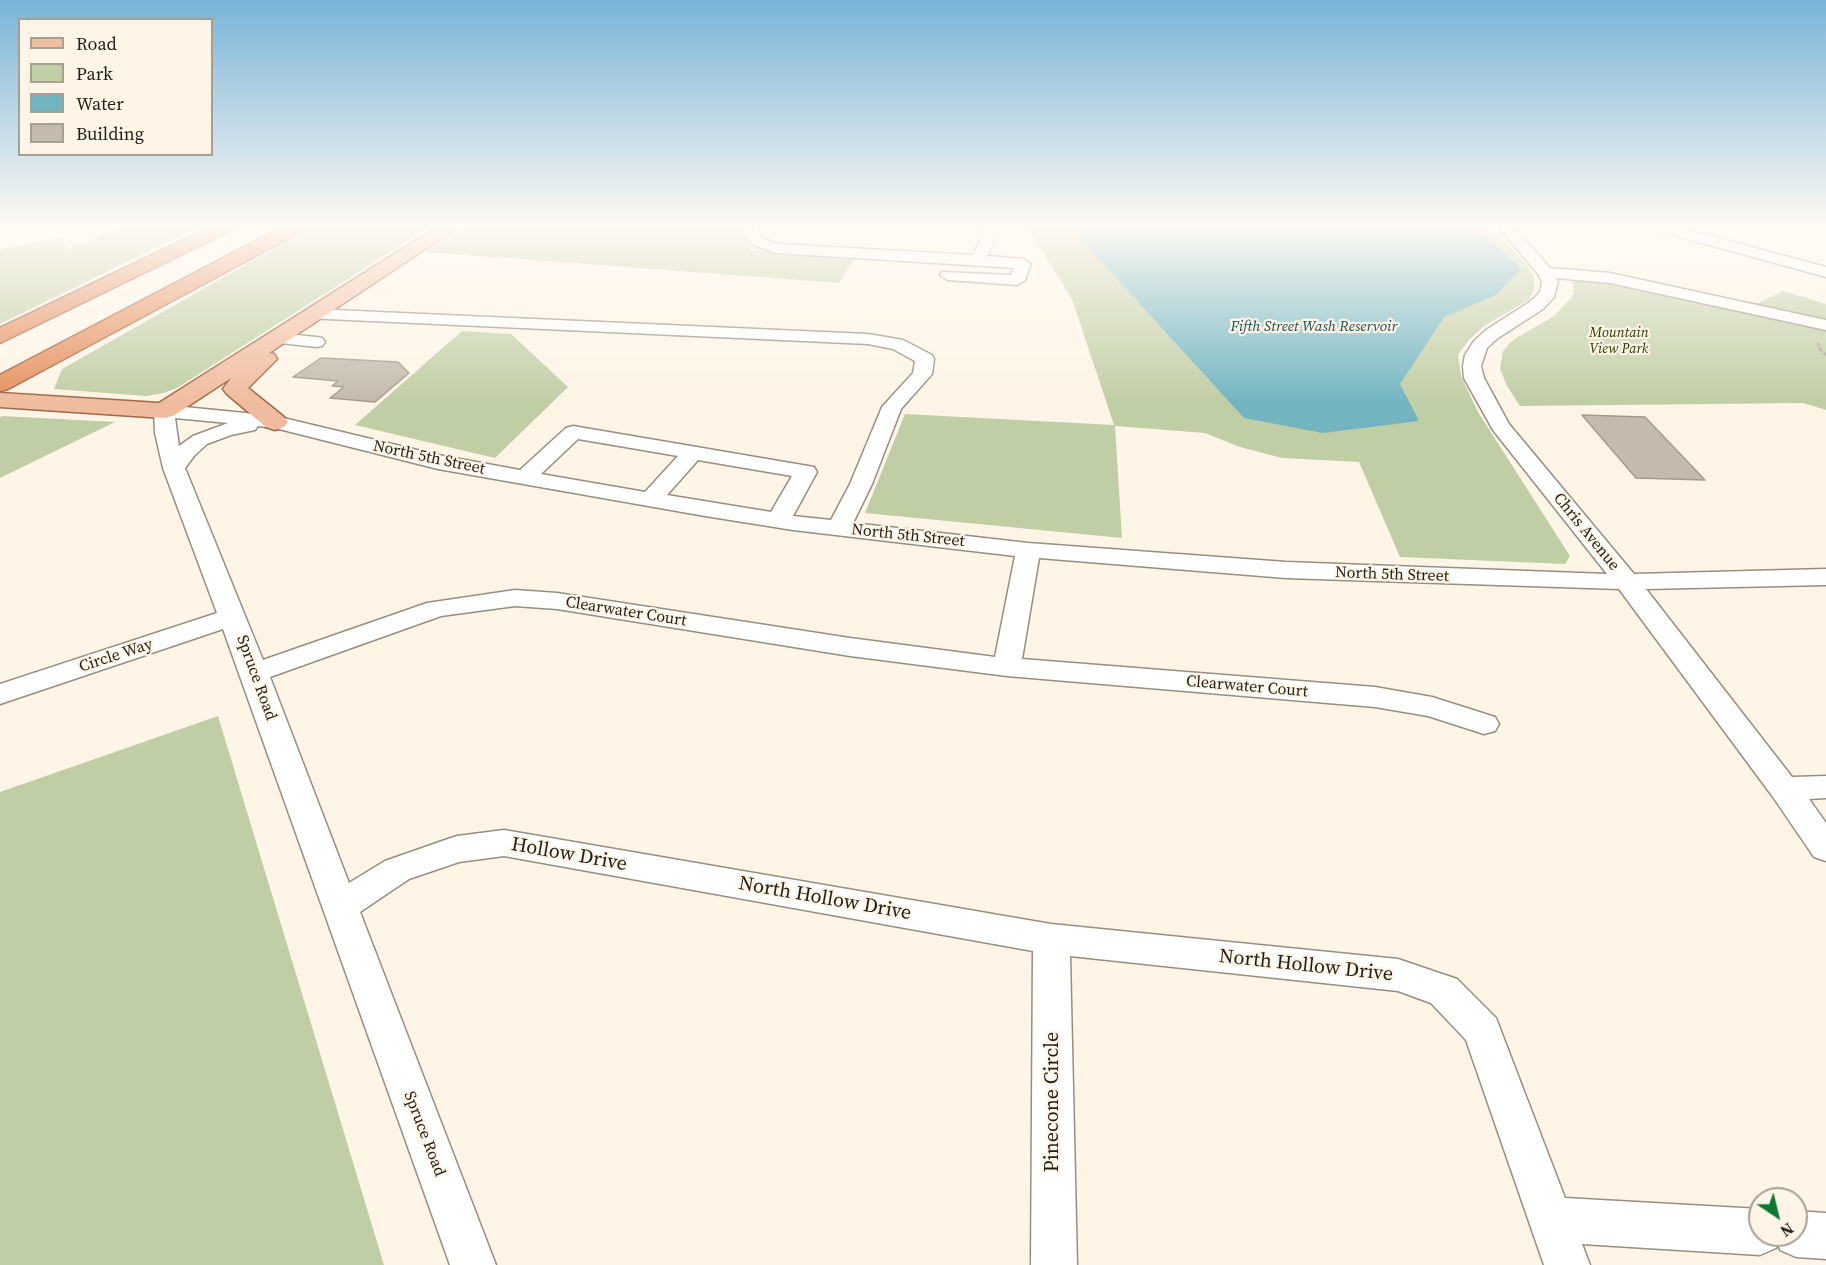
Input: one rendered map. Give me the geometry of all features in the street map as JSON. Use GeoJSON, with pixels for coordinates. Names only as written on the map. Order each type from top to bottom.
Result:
{"type":"FeatureCollection","features":[{"type":"Feature","properties":{"kind":"highway"},"geometry":{"type":"LineString","coordinates":[[0,336],[107,284]]}},
{"type":"Feature","properties":{"kind":"highway"},"geometry":{"type":"LineString","coordinates":[[0,384],[188,284]]}},
{"type":"Feature","properties":{"kind":"main road"},"geometry":{"type":"LineString","coordinates":[[164,411],[359,284]]}},
{"type":"Feature","properties":{"kind":"main road"},"geometry":{"type":"LineString","coordinates":[[275,422],[235,389],[243,378],[312,314]]}},
{"type":"Feature","properties":{"kind":"main road","name":"North 5th Street"},"geometry":{"type":"LineString","coordinates":[[0,400],[164,411]]}},
{"type":"Feature","properties":{"kind":"street","name":"Chris Avenue"},"geometry":{"type":"LineString","coordinates":[[1550,284],[1548,293],[1537,305],[1492,334],[1480,345],[1472,366],[1474,378],[1500,426],[1627,582],[1826,848]]}},
{"type":"Feature","properties":{"kind":"street"},"geometry":{"type":"LineString","coordinates":[[1638,284],[1826,325]]}},
{"type":"Feature","properties":{"kind":"street"},"geometry":{"type":"LineString","coordinates":[[312,314],[868,339],[897,344],[912,350],[925,359],[922,374],[892,407],[861,484],[839,528]]}},
{"type":"Feature","properties":{"kind":"street"},"geometry":{"type":"LineString","coordinates":[[287,339],[316,342]]}},
{"type":"Feature","properties":{"kind":"street","name":"North 5th Street"},"geometry":{"type":"LineString","coordinates":[[164,411],[275,422],[438,462],[651,500],[778,520],[1028,550],[1286,570],[1627,582],[1826,577]]}},
{"type":"Feature","properties":{"kind":"street","name":"Spruce Road"},"geometry":{"type":"LineString","coordinates":[[164,411],[165,433],[174,468],[233,617],[473,1265]]}},
{"type":"Feature","properties":{"kind":"street"},"geometry":{"type":"LineString","coordinates":[[174,468],[186,450],[200,440],[226,430],[275,422]]}},
{"type":"Feature","properties":{"kind":"street"},"geometry":{"type":"LineString","coordinates":[[525,477],[573,432],[806,472],[778,520]]}},
{"type":"Feature","properties":{"kind":"street"},"geometry":{"type":"LineString","coordinates":[[651,500],[693,453]]}},
{"type":"Feature","properties":{"kind":"street"},"geometry":{"type":"LineString","coordinates":[[1007,668],[1028,550]]}},
{"type":"Feature","properties":{"kind":"street","name":"Clearwater Court"},"geometry":{"type":"LineString","coordinates":[[254,673],[436,609],[514,598],[557,601],[850,647],[1007,668],[1375,697],[1432,707],[1484,724]]}},
{"type":"Feature","properties":{"kind":"street","name":"Circle Way"},"geometry":{"type":"LineString","coordinates":[[0,694],[233,617]]}},
{"type":"Feature","properties":{"kind":"street"},"geometry":{"type":"LineString","coordinates":[[1784,789],[1826,787]]}},
{"type":"Feature","properties":{"kind":"street","name":"Hollow Drive"},"geometry":{"type":"LineString","coordinates":[[339,908],[397,870],[457,849],[504,843],[705,878]]}},
{"type":"Feature","properties":{"kind":"street","name":"North Hollow Drive"},"geometry":{"type":"LineString","coordinates":[[705,878],[1051,939],[1398,975],[1444,991],[1482,1030],[1567,1265]]}},
{"type":"Feature","properties":{"kind":"street","name":"Pinecone Circle"},"geometry":{"type":"LineString","coordinates":[[1051,939],[1054,1265]]}},
{"type":"Feature","properties":{"kind":"street"},"geometry":{"type":"LineString","coordinates":[[1551,1220],[1748,1231]]}},
{"type":"Feature","properties":{"kind":"street"},"geometry":{"type":"LineString","coordinates":[[1808,1235],[1826,1236]]}},
{"type":"Feature","properties":{"kind":"green space"},"geometry":{"type":"Polygon","coordinates":[[[0,284],[82,284],[0,324],[0,284]]]}},
{"type":"Feature","properties":{"kind":"green space"},"geometry":{"type":"Polygon","coordinates":[[[212,284],[340,284],[177,388],[164,393],[146,396],[54,389],[62,369],[212,284]]]}},
{"type":"Feature","properties":{"kind":"green space"},"geometry":{"type":"Polygon","coordinates":[[[1063,284],[1534,284],[1530,299],[1484,326],[1458,354],[1461,376],[1478,412],[1570,556],[1565,564],[1400,557],[1359,462],[1282,458],[1240,447],[1205,433],[1115,426],[1122,538],[865,513],[905,414],[1114,425],[1072,299],[1063,284]]]}},
{"type":"Feature","properties":{"kind":"green space","name":"Mountain View Park"},"geometry":{"type":"Polygon","coordinates":[[[1573,284],[1658,284],[1756,304],[1783,291],[1826,304],[1826,410],[1803,403],[1520,406],[1507,386],[1500,369],[1503,351],[1513,340],[1554,316],[1574,293],[1573,284]]]}},
{"type":"Feature","properties":{"kind":"green space"},"geometry":{"type":"Polygon","coordinates":[[[462,331],[511,334],[568,387],[495,458],[355,425],[462,331]]]}},
{"type":"Feature","properties":{"kind":"green space"},"geometry":{"type":"Polygon","coordinates":[[[0,417],[115,422],[0,478],[0,417]]]}},
{"type":"Feature","properties":{"kind":"green space"},"geometry":{"type":"Polygon","coordinates":[[[218,716],[384,1265],[0,1265],[0,792],[218,716]]]}},
{"type":"Feature","properties":{"kind":"water","name":"Fifth Street Wash Reservoir"},"geometry":{"type":"Polygon","coordinates":[[[1122,284],[1507,284],[1496,295],[1444,317],[1400,384],[1419,421],[1323,433],[1244,418],[1122,284]]]}},
{"type":"Feature","properties":{"kind":"building"},"geometry":{"type":"Polygon","coordinates":[[[321,358],[398,362],[409,373],[375,402],[330,398],[344,387],[332,386],[338,381],[293,377],[321,358]]]}},
{"type":"Feature","properties":{"kind":"building"},"geometry":{"type":"Polygon","coordinates":[[[1582,415],[1645,417],[1705,480],[1636,478],[1582,415]]]}}]}
